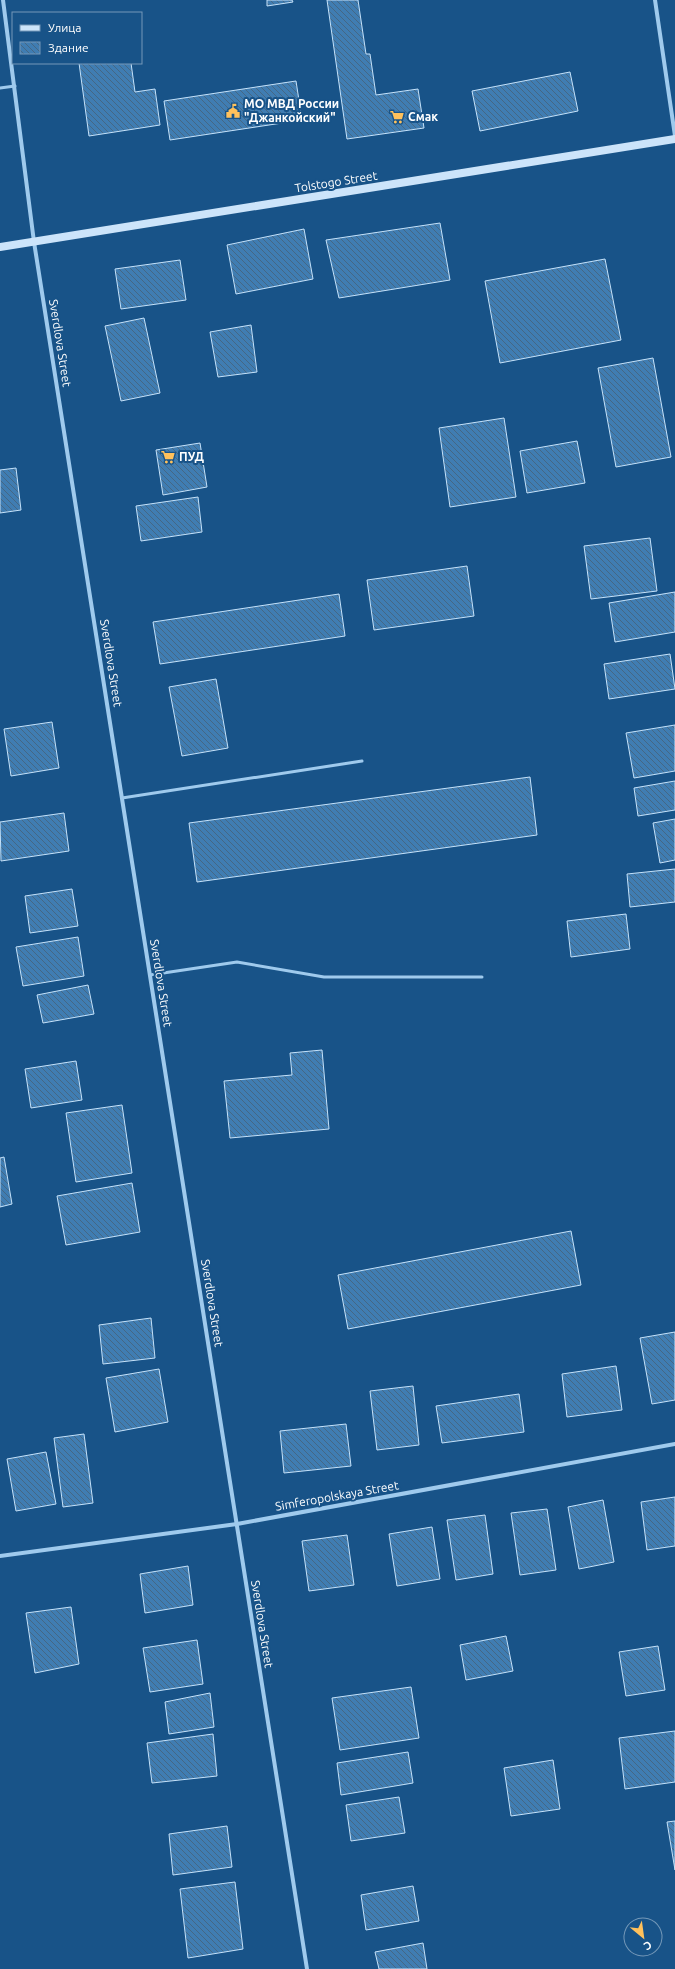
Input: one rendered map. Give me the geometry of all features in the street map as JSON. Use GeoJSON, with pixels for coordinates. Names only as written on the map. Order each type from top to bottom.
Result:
{"type":"FeatureCollection","features":[{"type":"Feature","properties":{"kind":"main road","name":"Tolstogo Street"},"geometry":{"type":"LineString","coordinates":[[0,247],[675,140]]}},
{"type":"Feature","properties":{"kind":"street","name":"Sverdlova Street"},"geometry":{"type":"LineString","coordinates":[[4,0],[12,63]]}},
{"type":"Feature","properties":{"kind":"street"},"geometry":{"type":"LineString","coordinates":[[655,0],[675,136]]}},
{"type":"Feature","properties":{"kind":"street","name":"Sverdlova Street"},"geometry":{"type":"LineString","coordinates":[[12,64],[34,242],[307,1969]]}},
{"type":"Feature","properties":{"kind":"street","name":"Simferopolskaya Street"},"geometry":{"type":"LineString","coordinates":[[0,1556],[237,1524],[675,1444]]}},
{"type":"Feature","properties":{"kind":"lane"},"geometry":{"type":"LineString","coordinates":[[0,88],[15,86]]}},
{"type":"Feature","properties":{"kind":"lane"},"geometry":{"type":"LineString","coordinates":[[122,798],[362,761]]}},
{"type":"Feature","properties":{"kind":"lane"},"geometry":{"type":"LineString","coordinates":[[150,975],[237,962],[324,978],[482,976]]}},
{"type":"Feature","properties":{"kind":"building"},"geometry":{"type":"Polygon","coordinates":[[[267,0],[292,0],[293,2],[267,6],[267,0]]]}},
{"type":"Feature","properties":{"kind":"building"},"geometry":{"type":"Polygon","coordinates":[[[327,0],[358,0],[366,54],[370,54],[376,95],[418,89],[424,128],[347,139],[327,0]]]}},
{"type":"Feature","properties":{"kind":"building"},"geometry":{"type":"Polygon","coordinates":[[[79,64],[131,64],[135,92],[155,89],[160,125],[89,136],[79,64]]]}},
{"type":"Feature","properties":{"kind":"building"},"geometry":{"type":"Polygon","coordinates":[[[570,72],[578,111],[480,131],[472,91],[570,72]]]}},
{"type":"Feature","properties":{"kind":"building","name":"МО МВД России \"Джанкойский\""},"geometry":{"type":"Polygon","coordinates":[[[296,81],[302,120],[170,140],[164,101],[296,81]]]}},
{"type":"Feature","properties":{"kind":"building"},"geometry":{"type":"Polygon","coordinates":[[[440,223],[450,280],[339,298],[326,240],[440,223]]]}},
{"type":"Feature","properties":{"kind":"building"},"geometry":{"type":"Polygon","coordinates":[[[304,229],[313,279],[236,294],[227,245],[304,229]]]}},
{"type":"Feature","properties":{"kind":"building"},"geometry":{"type":"Polygon","coordinates":[[[605,259],[621,340],[500,363],[485,281],[605,259]]]}},
{"type":"Feature","properties":{"kind":"building"},"geometry":{"type":"Polygon","coordinates":[[[180,260],[186,300],[121,309],[115,269],[180,260]]]}},
{"type":"Feature","properties":{"kind":"building"},"geometry":{"type":"Polygon","coordinates":[[[144,318],[160,393],[121,401],[105,326],[144,318]]]}},
{"type":"Feature","properties":{"kind":"building"},"geometry":{"type":"Polygon","coordinates":[[[251,325],[257,372],[218,377],[210,332],[251,325]]]}},
{"type":"Feature","properties":{"kind":"building"},"geometry":{"type":"Polygon","coordinates":[[[653,358],[671,457],[616,467],[598,368],[653,358]]]}},
{"type":"Feature","properties":{"kind":"building"},"geometry":{"type":"Polygon","coordinates":[[[504,418],[516,497],[450,507],[439,428],[504,418]]]}},
{"type":"Feature","properties":{"kind":"building"},"geometry":{"type":"Polygon","coordinates":[[[577,441],[585,483],[527,493],[520,451],[577,441]]]}},
{"type":"Feature","properties":{"kind":"building"},"geometry":{"type":"Polygon","coordinates":[[[200,443],[207,487],[163,495],[156,450],[200,443]]]}},
{"type":"Feature","properties":{"kind":"building"},"geometry":{"type":"Polygon","coordinates":[[[16,468],[21,510],[0,513],[0,470],[16,468]]]}},
{"type":"Feature","properties":{"kind":"building"},"geometry":{"type":"Polygon","coordinates":[[[198,497],[202,532],[141,541],[136,506],[198,497]]]}},
{"type":"Feature","properties":{"kind":"building"},"geometry":{"type":"Polygon","coordinates":[[[650,538],[657,591],[591,599],[584,546],[650,538]]]}},
{"type":"Feature","properties":{"kind":"building"},"geometry":{"type":"Polygon","coordinates":[[[467,566],[474,616],[374,630],[367,580],[467,566]]]}},
{"type":"Feature","properties":{"kind":"building"},"geometry":{"type":"Polygon","coordinates":[[[675,592],[675,632],[615,642],[609,603],[675,592]]]}},
{"type":"Feature","properties":{"kind":"building"},"geometry":{"type":"Polygon","coordinates":[[[339,594],[345,636],[160,664],[153,622],[339,594]]]}},
{"type":"Feature","properties":{"kind":"building"},"geometry":{"type":"Polygon","coordinates":[[[670,654],[675,689],[609,699],[604,664],[670,654]]]}},
{"type":"Feature","properties":{"kind":"building"},"geometry":{"type":"Polygon","coordinates":[[[216,679],[228,748],[182,756],[169,687],[216,679]]]}},
{"type":"Feature","properties":{"kind":"building"},"geometry":{"type":"Polygon","coordinates":[[[52,722],[59,768],[11,776],[4,729],[52,722]]]}},
{"type":"Feature","properties":{"kind":"building"},"geometry":{"type":"Polygon","coordinates":[[[675,725],[675,771],[634,778],[626,733],[675,725]]]}},
{"type":"Feature","properties":{"kind":"building"},"geometry":{"type":"Polygon","coordinates":[[[530,777],[537,835],[197,882],[189,823],[530,777]]]}},
{"type":"Feature","properties":{"kind":"building"},"geometry":{"type":"Polygon","coordinates":[[[675,781],[675,810],[638,816],[634,788],[675,781]]]}},
{"type":"Feature","properties":{"kind":"building"},"geometry":{"type":"Polygon","coordinates":[[[64,813],[69,851],[1,861],[0,822],[64,813]]]}},
{"type":"Feature","properties":{"kind":"building"},"geometry":{"type":"Polygon","coordinates":[[[675,819],[675,860],[660,863],[653,823],[675,819]]]}},
{"type":"Feature","properties":{"kind":"building"},"geometry":{"type":"Polygon","coordinates":[[[675,869],[675,902],[630,907],[627,874],[675,869]]]}},
{"type":"Feature","properties":{"kind":"building"},"geometry":{"type":"Polygon","coordinates":[[[72,889],[78,926],[30,933],[25,896],[72,889]]]}},
{"type":"Feature","properties":{"kind":"building"},"geometry":{"type":"Polygon","coordinates":[[[626,914],[630,949],[571,957],[567,921],[626,914]]]}},
{"type":"Feature","properties":{"kind":"building"},"geometry":{"type":"Polygon","coordinates":[[[78,937],[84,976],[23,986],[16,947],[78,937]]]}},
{"type":"Feature","properties":{"kind":"building"},"geometry":{"type":"Polygon","coordinates":[[[88,985],[94,1014],[43,1023],[37,995],[88,985]]]}},
{"type":"Feature","properties":{"kind":"building"},"geometry":{"type":"Polygon","coordinates":[[[322,1050],[329,1129],[230,1138],[224,1081],[292,1075],[290,1053],[322,1050]]]}},
{"type":"Feature","properties":{"kind":"building"},"geometry":{"type":"Polygon","coordinates":[[[76,1061],[82,1100],[31,1108],[25,1069],[76,1061]]]}},
{"type":"Feature","properties":{"kind":"building"},"geometry":{"type":"Polygon","coordinates":[[[122,1105],[132,1173],[76,1182],[66,1113],[122,1105]]]}},
{"type":"Feature","properties":{"kind":"building"},"geometry":{"type":"Polygon","coordinates":[[[4,1157],[12,1204],[0,1207],[0,1158],[4,1157]]]}},
{"type":"Feature","properties":{"kind":"building"},"geometry":{"type":"Polygon","coordinates":[[[132,1183],[140,1232],[66,1245],[57,1196],[132,1183]]]}},
{"type":"Feature","properties":{"kind":"building"},"geometry":{"type":"Polygon","coordinates":[[[571,1231],[581,1285],[348,1329],[338,1275],[571,1231]]]}},
{"type":"Feature","properties":{"kind":"building"},"geometry":{"type":"Polygon","coordinates":[[[151,1318],[155,1358],[103,1364],[99,1325],[151,1318]]]}},
{"type":"Feature","properties":{"kind":"building"},"geometry":{"type":"Polygon","coordinates":[[[675,1332],[675,1400],[652,1404],[640,1338],[675,1332]]]}},
{"type":"Feature","properties":{"kind":"building"},"geometry":{"type":"Polygon","coordinates":[[[616,1366],[622,1410],[567,1417],[562,1374],[616,1366]]]}},
{"type":"Feature","properties":{"kind":"building"},"geometry":{"type":"Polygon","coordinates":[[[159,1369],[168,1422],[115,1432],[106,1378],[159,1369]]]}},
{"type":"Feature","properties":{"kind":"building"},"geometry":{"type":"Polygon","coordinates":[[[413,1386],[419,1445],[377,1450],[370,1391],[413,1386]]]}},
{"type":"Feature","properties":{"kind":"building"},"geometry":{"type":"Polygon","coordinates":[[[519,1394],[524,1432],[442,1443],[436,1406],[519,1394]]]}},
{"type":"Feature","properties":{"kind":"building"},"geometry":{"type":"Polygon","coordinates":[[[346,1424],[351,1466],[284,1473],[280,1431],[346,1424]]]}},
{"type":"Feature","properties":{"kind":"building"},"geometry":{"type":"Polygon","coordinates":[[[84,1434],[93,1503],[63,1507],[54,1438],[84,1434]]]}},
{"type":"Feature","properties":{"kind":"building"},"geometry":{"type":"Polygon","coordinates":[[[46,1452],[56,1504],[16,1511],[7,1459],[46,1452]]]}},
{"type":"Feature","properties":{"kind":"building"},"geometry":{"type":"Polygon","coordinates":[[[675,1497],[675,1546],[647,1550],[641,1502],[675,1497]]]}},
{"type":"Feature","properties":{"kind":"building"},"geometry":{"type":"Polygon","coordinates":[[[603,1500],[614,1562],[579,1569],[568,1507],[603,1500]]]}},
{"type":"Feature","properties":{"kind":"building"},"geometry":{"type":"Polygon","coordinates":[[[547,1509],[556,1570],[520,1575],[511,1513],[547,1509]]]}},
{"type":"Feature","properties":{"kind":"building"},"geometry":{"type":"Polygon","coordinates":[[[485,1515],[493,1574],[456,1580],[447,1520],[485,1515]]]}},
{"type":"Feature","properties":{"kind":"building"},"geometry":{"type":"Polygon","coordinates":[[[432,1527],[440,1579],[397,1586],[389,1534],[432,1527]]]}},
{"type":"Feature","properties":{"kind":"building"},"geometry":{"type":"Polygon","coordinates":[[[347,1535],[354,1585],[309,1591],[302,1541],[347,1535]]]}},
{"type":"Feature","properties":{"kind":"building"},"geometry":{"type":"Polygon","coordinates":[[[188,1566],[193,1605],[145,1613],[140,1574],[188,1566]]]}},
{"type":"Feature","properties":{"kind":"building"},"geometry":{"type":"Polygon","coordinates":[[[71,1607],[79,1664],[35,1673],[26,1613],[71,1607]]]}},
{"type":"Feature","properties":{"kind":"building"},"geometry":{"type":"Polygon","coordinates":[[[506,1636],[513,1671],[466,1680],[460,1645],[506,1636]]]}},
{"type":"Feature","properties":{"kind":"building"},"geometry":{"type":"Polygon","coordinates":[[[197,1640],[203,1684],[150,1692],[143,1648],[197,1640]]]}},
{"type":"Feature","properties":{"kind":"building"},"geometry":{"type":"Polygon","coordinates":[[[658,1646],[665,1690],[626,1696],[619,1652],[658,1646]]]}},
{"type":"Feature","properties":{"kind":"building"},"geometry":{"type":"Polygon","coordinates":[[[411,1687],[419,1738],[340,1750],[332,1698],[411,1687]]]}},
{"type":"Feature","properties":{"kind":"building"},"geometry":{"type":"Polygon","coordinates":[[[210,1693],[214,1727],[169,1734],[165,1702],[210,1693]]]}},
{"type":"Feature","properties":{"kind":"building"},"geometry":{"type":"Polygon","coordinates":[[[675,1731],[675,1782],[625,1789],[619,1738],[675,1731]]]}},
{"type":"Feature","properties":{"kind":"building"},"geometry":{"type":"Polygon","coordinates":[[[213,1734],[217,1776],[152,1783],[147,1743],[213,1734]]]}},
{"type":"Feature","properties":{"kind":"building"},"geometry":{"type":"Polygon","coordinates":[[[408,1752],[413,1783],[341,1795],[337,1763],[408,1752]]]}},
{"type":"Feature","properties":{"kind":"building"},"geometry":{"type":"Polygon","coordinates":[[[553,1760],[560,1809],[511,1816],[504,1768],[553,1760]]]}},
{"type":"Feature","properties":{"kind":"building"},"geometry":{"type":"Polygon","coordinates":[[[399,1797],[405,1833],[351,1841],[346,1805],[399,1797]]]}},
{"type":"Feature","properties":{"kind":"building"},"geometry":{"type":"Polygon","coordinates":[[[675,1821],[675,1870],[667,1822],[675,1821]]]}},
{"type":"Feature","properties":{"kind":"building"},"geometry":{"type":"Polygon","coordinates":[[[227,1826],[232,1867],[173,1875],[169,1834],[227,1826]]]}},
{"type":"Feature","properties":{"kind":"building"},"geometry":{"type":"Polygon","coordinates":[[[235,1882],[243,1949],[188,1958],[180,1889],[235,1882]]]}},
{"type":"Feature","properties":{"kind":"building"},"geometry":{"type":"Polygon","coordinates":[[[413,1886],[419,1921],[366,1930],[361,1895],[413,1886]]]}},
{"type":"Feature","properties":{"kind":"building"},"geometry":{"type":"Polygon","coordinates":[[[423,1943],[427,1969],[379,1969],[375,1952],[423,1943]]]}},
{"type":"Feature","properties":{"kind":"place","name":"МО МВД России \"Джанкойский\""},"geometry":{"type":"Point","coordinates":[233,111]}},
{"type":"Feature","properties":{"kind":"place","name":"Смак"},"geometry":{"type":"Point","coordinates":[397,117]}},
{"type":"Feature","properties":{"kind":"place","name":"ПУД"},"geometry":{"type":"Point","coordinates":[168,457]}}]}
